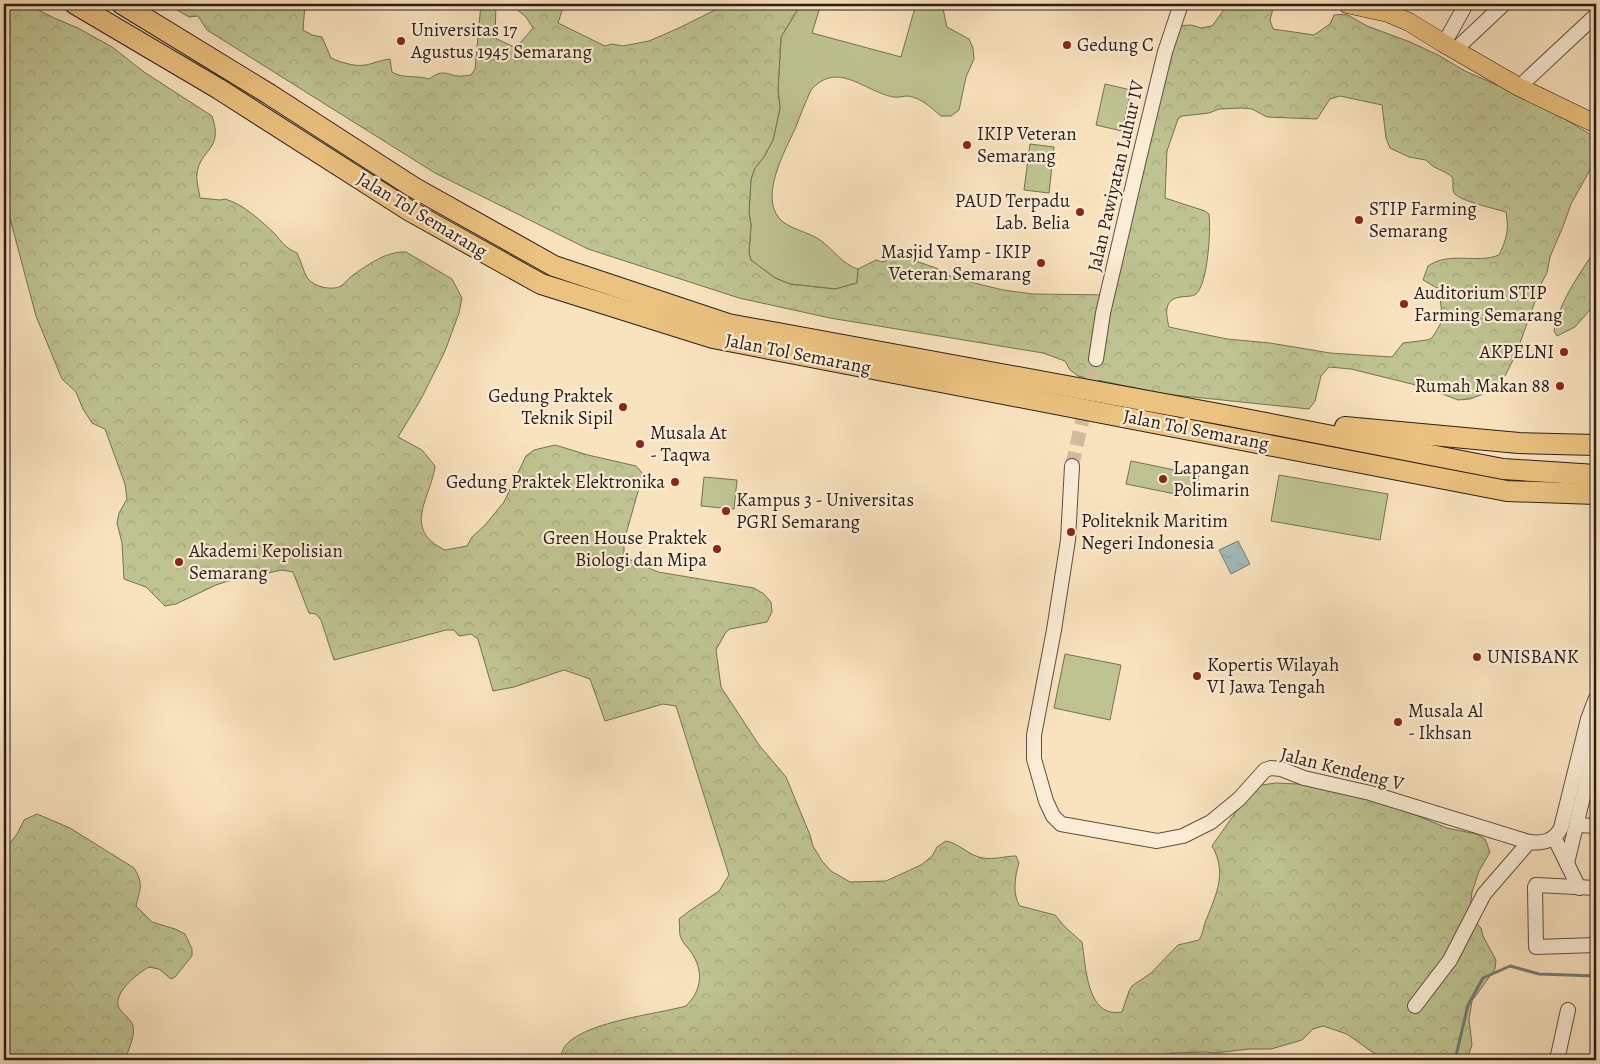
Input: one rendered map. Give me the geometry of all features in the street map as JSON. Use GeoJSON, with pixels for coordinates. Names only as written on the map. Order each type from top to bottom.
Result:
{"type":"FeatureCollection","features":[{"type":"Feature","properties":{"kind":"highway","name":"Jalan Tol Semarang"},"geometry":{"type":"LineString","coordinates":[[75,4],[219,89],[410,211],[541,284],[714,338],[1507,491],[1596,494]]}},
{"type":"Feature","properties":{"kind":"highway","name":"Jalan Tol Semarang"},"geometry":{"type":"LineString","coordinates":[[122,4],[269,94],[413,187],[554,266],[728,324],[1219,414],[1503,469],[1596,475]]}},
{"type":"Feature","properties":{"kind":"highway"},"geometry":{"type":"LineString","coordinates":[[1219,414],[1519,443],[1596,445]]}},
{"type":"Feature","properties":{"kind":"main road"},"geometry":{"type":"LineString","coordinates":[[1347,4],[1389,9],[1520,87],[1596,124]]}},
{"type":"Feature","properties":{"kind":"street","name":"Jalan Pawiyatan Luhur IV"},"geometry":{"type":"LineString","coordinates":[[1096,359],[1103,313],[1140,155],[1165,52],[1181,4]]}},
{"type":"Feature","properties":{"kind":"street"},"geometry":{"type":"LineString","coordinates":[[1450,47],[1450,33],[1466,4]]}},
{"type":"Feature","properties":{"kind":"street"},"geometry":{"type":"LineString","coordinates":[[1450,47],[1504,4]]}},
{"type":"Feature","properties":{"kind":"street"},"geometry":{"type":"LineString","coordinates":[[1520,87],[1596,15]]}},
{"type":"Feature","properties":{"kind":"street","name":"Jalan Kendeng V"},"geometry":{"type":"LineString","coordinates":[[1072,466],[1068,540],[1054,630],[1034,735],[1034,758],[1046,801],[1052,816],[1061,824],[1157,842],[1183,836],[1211,822],[1239,798],[1265,770],[1271,768],[1281,769],[1304,778],[1370,793],[1529,842],[1538,844],[1554,837]]}},
{"type":"Feature","properties":{"kind":"street"},"geometry":{"type":"LineString","coordinates":[[1579,888],[1554,837],[1561,828],[1586,728],[1596,698]]}},
{"type":"Feature","properties":{"kind":"street"},"geometry":{"type":"LineString","coordinates":[[1567,863],[1578,825],[1596,743]]}},
{"type":"Feature","properties":{"kind":"street"},"geometry":{"type":"LineString","coordinates":[[1578,825],[1596,826]]}},
{"type":"Feature","properties":{"kind":"street"},"geometry":{"type":"LineString","coordinates":[[1415,1006],[1450,960],[1484,894],[1529,842]]}},
{"type":"Feature","properties":{"kind":"street"},"geometry":{"type":"LineString","coordinates":[[1596,888],[1535,886],[1536,947],[1596,945]]}},
{"type":"Feature","properties":{"kind":"street"},"geometry":{"type":"LineString","coordinates":[[1557,1060],[1568,1010]]}},
{"type":"Feature","properties":{"kind":"green space"},"geometry":{"type":"Polygon","coordinates":[[[4,4],[27,4],[78,28],[112,47],[144,72],[212,116],[215,136],[213,143],[199,165],[197,174],[200,198],[232,201],[251,213],[274,233],[286,247],[297,253],[311,282],[328,288],[341,286],[353,275],[378,259],[399,252],[406,252],[452,279],[462,298],[459,313],[445,351],[421,399],[398,437],[422,450],[435,466],[422,512],[421,523],[424,533],[432,542],[445,550],[467,546],[472,537],[504,502],[526,456],[534,450],[555,445],[636,466],[643,474],[624,541],[624,557],[658,572],[754,588],[764,594],[771,602],[772,612],[767,622],[730,629],[726,632],[716,650],[721,687],[759,745],[786,777],[813,846],[831,871],[850,882],[886,881],[921,865],[932,856],[937,847],[946,841],[978,857],[991,859],[1016,856],[1019,863],[1015,879],[1015,891],[1020,906],[1055,915],[1082,942],[1087,976],[1095,999],[1101,1007],[1110,1012],[1122,1012],[1132,986],[1151,973],[1178,945],[1199,940],[1219,882],[1219,865],[1217,855],[1212,846],[1252,789],[1276,783],[1297,784],[1349,794],[1391,805],[1447,828],[1476,834],[1485,839],[1490,852],[1479,871],[1472,892],[1470,910],[1496,960],[1495,969],[1472,1001],[1469,1019],[1472,1045],[1467,1060],[1370,1060],[1375,1054],[1347,1034],[1323,1026],[1313,1029],[1302,1040],[1271,1049],[1249,1049],[1215,1053],[1173,1053],[1144,1060],[562,1060],[562,1052],[569,1042],[581,1034],[617,1021],[686,1006],[698,987],[698,966],[681,938],[679,919],[719,891],[729,875],[676,706],[663,704],[605,721],[590,679],[564,670],[514,687],[493,691],[478,639],[471,634],[459,636],[454,630],[446,630],[334,660],[321,620],[316,614],[309,613],[293,572],[282,570],[228,581],[176,604],[165,606],[146,587],[124,579],[122,543],[117,523],[119,513],[127,499],[125,484],[105,429],[92,423],[83,409],[76,392],[62,379],[36,316],[4,196],[4,4]]]}},
{"type":"Feature","properties":{"kind":"green space"},"geometry":{"type":"Polygon","coordinates":[[[167,4],[305,4],[303,30],[312,35],[322,37],[331,58],[355,65],[365,65],[390,59],[392,72],[405,76],[429,79],[441,73],[459,76],[471,75],[475,69],[481,4],[496,4],[495,38],[516,48],[533,28],[526,17],[510,4],[562,4],[563,8],[558,23],[605,46],[612,44],[623,46],[649,41],[727,4],[801,4],[781,37],[778,90],[780,108],[773,140],[764,157],[755,168],[751,179],[749,253],[751,260],[775,278],[790,284],[835,289],[857,283],[858,269],[876,260],[882,262],[904,257],[936,268],[954,278],[1003,290],[1033,294],[1111,295],[1178,26],[1191,25],[1201,28],[1212,26],[1223,11],[1224,4],[1273,4],[1270,20],[1273,29],[1314,35],[1330,24],[1334,15],[1346,14],[1367,26],[1410,42],[1438,55],[1465,71],[1536,102],[1588,133],[1595,140],[1596,159],[1571,204],[1516,354],[1499,388],[1470,399],[1458,400],[1424,387],[1351,369],[1329,367],[1321,376],[1315,401],[1309,409],[1164,394],[1078,376],[1070,370],[1065,361],[1043,353],[830,318],[739,298],[588,249],[435,173],[207,30],[198,16],[189,17],[167,4]],[[1340,96],[1330,99],[1317,119],[1267,117],[1252,109],[1242,108],[1219,109],[1209,113],[1182,116],[1178,119],[1167,151],[1165,198],[1205,211],[1209,214],[1210,231],[1206,268],[1200,288],[1194,295],[1175,298],[1171,301],[1167,308],[1169,327],[1227,339],[1270,343],[1330,353],[1392,357],[1403,343],[1432,338],[1440,325],[1442,314],[1439,289],[1423,280],[1428,266],[1445,259],[1482,258],[1499,255],[1507,234],[1506,212],[1459,197],[1454,193],[1453,178],[1450,175],[1426,160],[1409,157],[1390,148],[1386,138],[1382,105],[1340,96]]]}},
{"type":"Feature","properties":{"kind":"green space"},"geometry":{"type":"Polygon","coordinates":[[[801,4],[821,4],[812,33],[901,57],[916,4],[942,4],[947,27],[969,39],[973,48],[974,59],[966,77],[959,110],[951,116],[941,116],[926,104],[913,97],[893,97],[882,94],[841,77],[821,81],[811,90],[776,173],[772,197],[774,208],[783,222],[820,240],[843,260],[858,269],[857,283],[835,289],[790,284],[775,278],[751,260],[749,253],[751,179],[755,168],[764,157],[773,140],[780,108],[778,90],[781,37],[801,4]]]}},
{"type":"Feature","properties":{"kind":"green space"},"geometry":{"type":"Polygon","coordinates":[[[1105,84],[1131,90],[1122,131],[1096,125],[1105,84]]]}},
{"type":"Feature","properties":{"kind":"green space"},"geometry":{"type":"Polygon","coordinates":[[[1030,144],[1054,147],[1049,193],[1024,190],[1030,144]]]}},
{"type":"Feature","properties":{"kind":"green space"},"geometry":{"type":"Polygon","coordinates":[[[1596,249],[1596,303],[1575,327],[1557,336],[1554,331],[1560,309],[1596,249]]]}},
{"type":"Feature","properties":{"kind":"green space","name":"Lapangan Polimarin"},"geometry":{"type":"Polygon","coordinates":[[[1131,461],[1199,475],[1195,498],[1126,484],[1131,461]]]}},
{"type":"Feature","properties":{"kind":"green space"},"geometry":{"type":"Polygon","coordinates":[[[1279,475],[1388,494],[1380,540],[1271,521],[1279,475]]]}},
{"type":"Feature","properties":{"kind":"green space"},"geometry":{"type":"Polygon","coordinates":[[[704,477],[737,480],[734,509],[701,506],[704,477]]]}},
{"type":"Feature","properties":{"kind":"green space"},"geometry":{"type":"Polygon","coordinates":[[[1065,654],[1121,665],[1110,720],[1054,708],[1065,654]]]}},
{"type":"Feature","properties":{"kind":"green space"},"geometry":{"type":"Polygon","coordinates":[[[37,814],[70,828],[134,868],[140,883],[136,906],[152,922],[185,934],[192,949],[192,956],[175,977],[171,979],[159,969],[149,967],[127,984],[119,996],[119,1008],[133,1026],[132,1039],[125,1060],[4,1060],[4,889],[8,880],[4,873],[4,851],[17,834],[24,820],[37,814]]]}},
{"type":"Feature","properties":{"kind":"water"},"geometry":{"type":"Polygon","coordinates":[[[1238,541],[1250,564],[1231,574],[1219,550],[1238,541]]]}},
{"type":"Feature","properties":{"kind":"waterway"},"geometry":{"type":"LineString","coordinates":[[1455,1060],[1468,1005],[1483,978],[1510,966],[1539,974],[1596,976]]}},
{"type":"Feature","properties":{"kind":"tunnel"},"geometry":{"type":"LineString","coordinates":[[1072,466],[1096,359]]}},
{"type":"Feature","properties":{"kind":"place","name":"Universitas 17 Agustus 1945 Semarang"},"geometry":{"type":"Point","coordinates":[401,41]}},
{"type":"Feature","properties":{"kind":"place","name":"Gedung C"},"geometry":{"type":"Point","coordinates":[1067,45]}},
{"type":"Feature","properties":{"kind":"place","name":"IKIP Veteran Semarang"},"geometry":{"type":"Point","coordinates":[967,145]}},
{"type":"Feature","properties":{"kind":"place","name":"PAUD Terpadu Lab. Belia"},"geometry":{"type":"Point","coordinates":[1080,212]}},
{"type":"Feature","properties":{"kind":"place","name":"STIP Farming Semarang"},"geometry":{"type":"Point","coordinates":[1359,220]}},
{"type":"Feature","properties":{"kind":"place","name":"Masjid Yamp - IKIP Veteran Semarang"},"geometry":{"type":"Point","coordinates":[1041,263]}},
{"type":"Feature","properties":{"kind":"place","name":"Auditorium STIP Farming Semarang"},"geometry":{"type":"Point","coordinates":[1404,304]}},
{"type":"Feature","properties":{"kind":"place","name":"AKPELNI"},"geometry":{"type":"Point","coordinates":[1564,352]}},
{"type":"Feature","properties":{"kind":"place","name":"Rumah Makan 88"},"geometry":{"type":"Point","coordinates":[1560,386]}},
{"type":"Feature","properties":{"kind":"place","name":"Gedung Praktek Teknik Sipil"},"geometry":{"type":"Point","coordinates":[623,407]}},
{"type":"Feature","properties":{"kind":"place","name":"Musala At - Taqwa"},"geometry":{"type":"Point","coordinates":[640,444]}},
{"type":"Feature","properties":{"kind":"place","name":"Lapangan Polimarin"},"geometry":{"type":"Point","coordinates":[1163,479]}},
{"type":"Feature","properties":{"kind":"place","name":"Gedung Praktek Elektronika"},"geometry":{"type":"Point","coordinates":[675,482]}},
{"type":"Feature","properties":{"kind":"place","name":"Kampus 3 - Universitas PGRI Semarang"},"geometry":{"type":"Point","coordinates":[726,511]}},
{"type":"Feature","properties":{"kind":"place","name":"Politeknik Maritim Negeri Indonesia"},"geometry":{"type":"Point","coordinates":[1071,532]}},
{"type":"Feature","properties":{"kind":"place","name":"Green House Praktek Biologi dan Mipa"},"geometry":{"type":"Point","coordinates":[717,549]}},
{"type":"Feature","properties":{"kind":"place","name":"Akademi Kepolisian Semarang"},"geometry":{"type":"Point","coordinates":[179,562]}},
{"type":"Feature","properties":{"kind":"place","name":"UNISBANK"},"geometry":{"type":"Point","coordinates":[1477,657]}},
{"type":"Feature","properties":{"kind":"place","name":"Kopertis Wilayah VI Jawa Tengah"},"geometry":{"type":"Point","coordinates":[1197,676]}},
{"type":"Feature","properties":{"kind":"place","name":"Musala Al - Ikhsan"},"geometry":{"type":"Point","coordinates":[1398,722]}}]}
